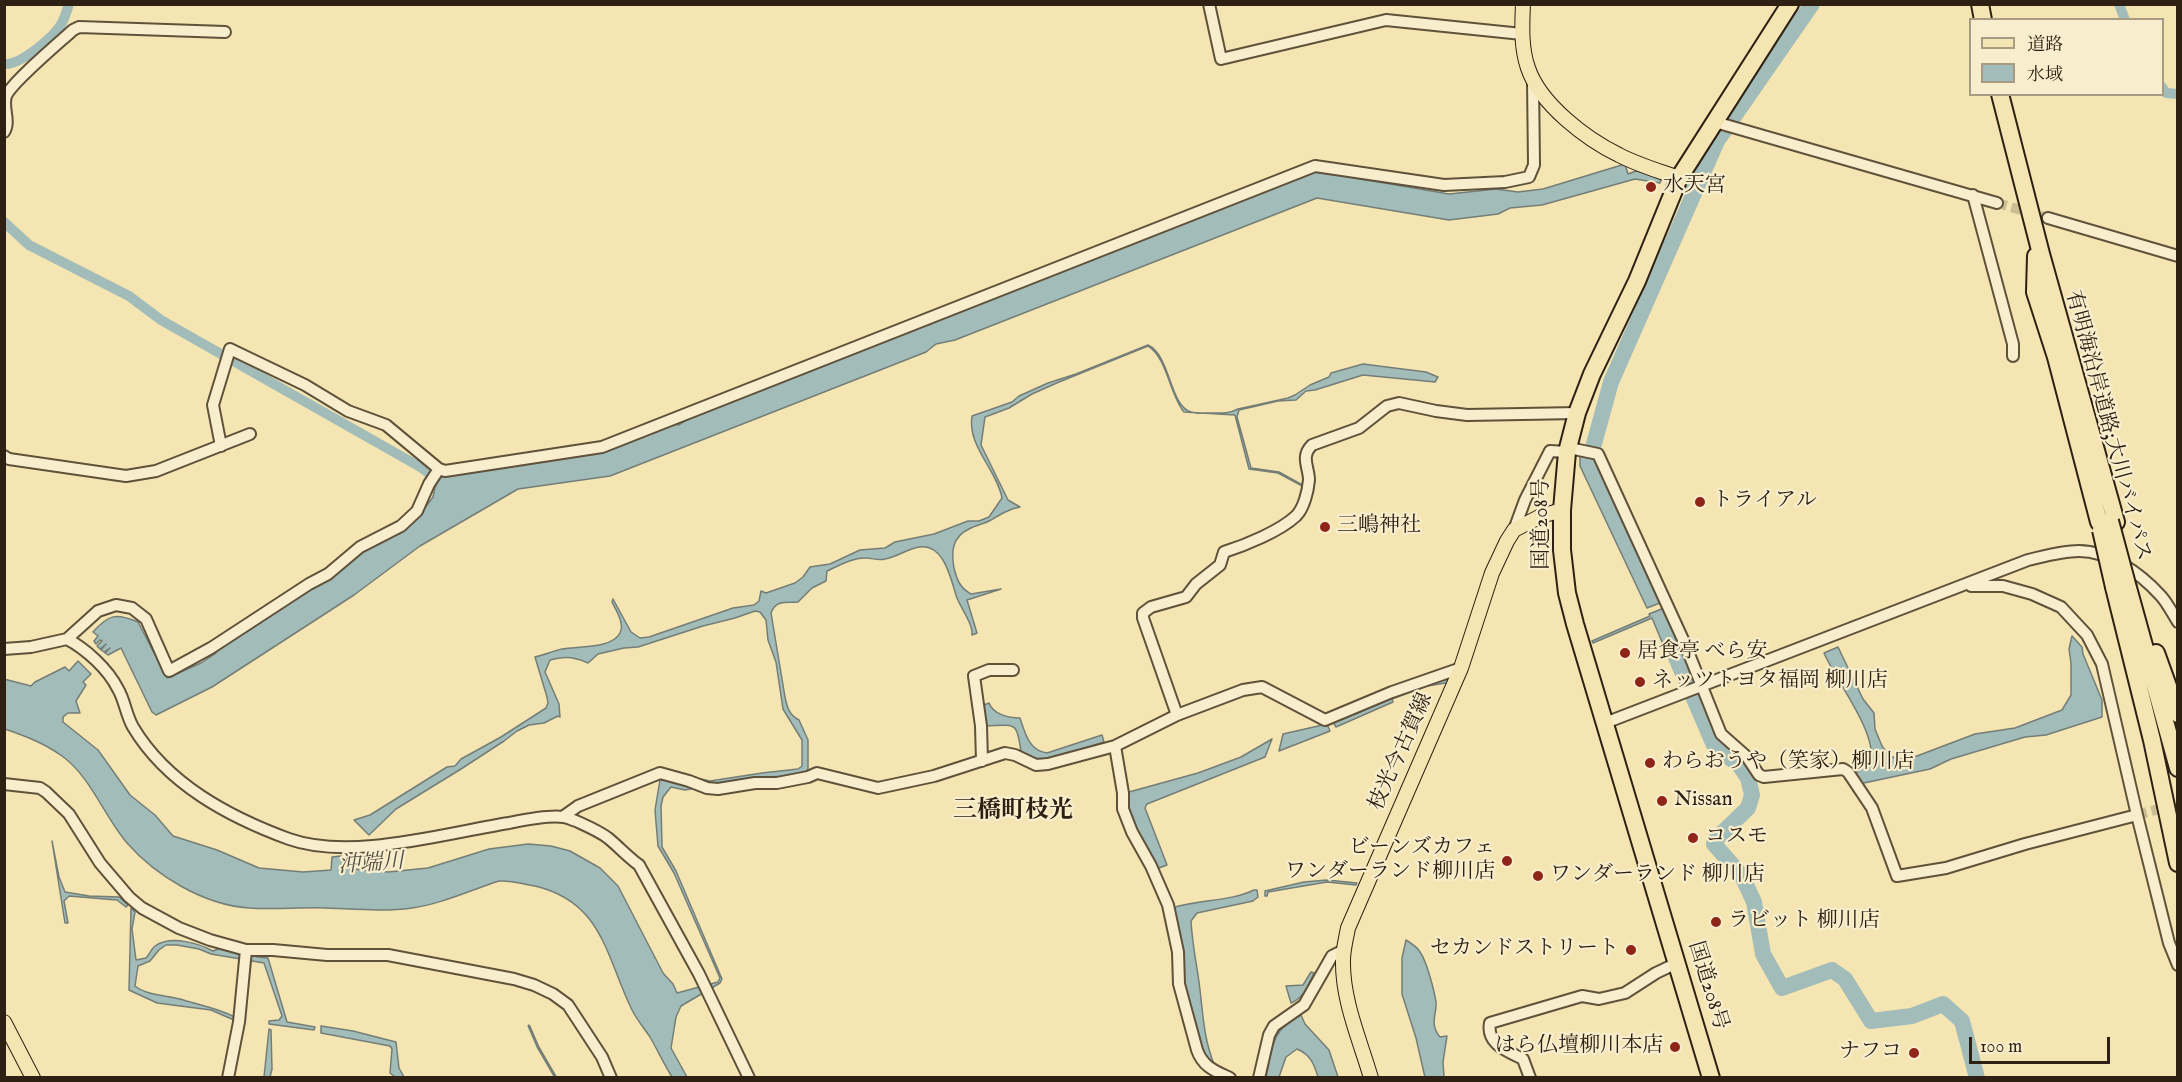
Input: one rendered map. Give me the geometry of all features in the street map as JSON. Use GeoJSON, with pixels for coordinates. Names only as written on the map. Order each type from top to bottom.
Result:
{"type":"FeatureCollection","features":[{"type":"Feature","properties":{"kind":"highway","name":"国道208号"},"geometry":{"type":"LineString","coordinates":[[1712,1077],[1567,593],[1562,550],[1562,510],[1577,413],[1592,374],[1637,281],[1679,178],[1790,4]]}},
{"type":"Feature","properties":{"kind":"highway"},"geometry":{"type":"LineString","coordinates":[[1996,96],[2036,255],[2034,292],[2108,522],[2114,587],[2148,721],[2178,863]]}},
{"type":"Feature","properties":{"kind":"highway","name":"有明海沿岸道路;大川バイパス"},"geometry":{"type":"LineString","coordinates":[[2001,96],[2108,522],[2178,768]]}},
{"type":"Feature","properties":{"kind":"highway","name":"有明海沿岸道路;大川バイパス"},"geometry":{"type":"LineString","coordinates":[[2108,522],[2134,588],[2178,746]]}},
{"type":"Feature","properties":{"kind":"highway"},"geometry":{"type":"LineString","coordinates":[[2142,619],[2178,714]]}},
{"type":"Feature","properties":{"kind":"main road"},"geometry":{"type":"LineString","coordinates":[[1523,4],[1522,34],[1527,66],[1533,80],[1547,100],[1567,120],[1606,148],[1620,156],[1679,178]]}},
{"type":"Feature","properties":{"kind":"main road"},"geometry":{"type":"LineString","coordinates":[[1514,530],[1541,516],[1562,510]]}},
{"type":"Feature","properties":{"kind":"main road","name":"枝光今古賀線"},"geometry":{"type":"LineString","coordinates":[[1371,1077],[1349,1008],[1344,981],[1344,950],[1348,928],[1461,668],[1492,573],[1514,530]]}},
{"type":"Feature","properties":{"kind":"main road"},"geometry":{"type":"LineString","coordinates":[[4,1022],[33,1077]]}},
{"type":"Feature","properties":{"kind":"street"},"geometry":{"type":"LineString","coordinates":[[1209,4],[1221,59],[1386,20],[1522,34]]}},
{"type":"Feature","properties":{"kind":"street"},"geometry":{"type":"LineString","coordinates":[[4,132],[7,125],[5,102],[11,88],[79,27],[225,32]]}},
{"type":"Feature","properties":{"kind":"street"},"geometry":{"type":"LineString","coordinates":[[220,446],[213,405],[230,349],[304,385],[348,411],[386,425],[437,471],[602,447],[1315,166],[1444,185],[1505,182],[1529,177],[1534,165],[1533,80]]}},
{"type":"Feature","properties":{"kind":"street"},"geometry":{"type":"LineString","coordinates":[[1715,122],[1997,202]]}},
{"type":"Feature","properties":{"kind":"street"},"geometry":{"type":"LineString","coordinates":[[1973,195],[2013,344],[2013,356]]}},
{"type":"Feature","properties":{"kind":"street"},"geometry":{"type":"LineString","coordinates":[[2048,218],[2178,256]]}},
{"type":"Feature","properties":{"kind":"street"},"geometry":{"type":"LineString","coordinates":[[1177,714],[1143,614],[1151,608],[1186,597],[1196,584],[1220,565],[1224,552],[1255,541],[1296,516],[1302,508],[1309,483],[1305,461],[1308,449],[1312,445],[1359,428],[1387,406],[1399,403],[1467,415],[1577,413]]}},
{"type":"Feature","properties":{"kind":"street"},"geometry":{"type":"LineString","coordinates":[[7,457],[126,476],[156,471],[250,434]]}},
{"type":"Feature","properties":{"kind":"street"},"geometry":{"type":"LineString","coordinates":[[1514,530],[1525,500],[1550,451],[1571,450],[1598,454],[1685,644],[1721,734],[1748,757],[1759,775],[1764,777],[1843,769],[1848,772],[1872,808],[1897,876],[1946,868],[2025,844],[2137,815]]}},
{"type":"Feature","properties":{"kind":"street"},"geometry":{"type":"LineString","coordinates":[[4,650],[67,639],[98,611],[116,605],[132,608],[146,620],[169,671],[211,648],[328,574],[360,547],[401,526],[417,511],[437,471]]}},
{"type":"Feature","properties":{"kind":"street"},"geometry":{"type":"LineString","coordinates":[[1605,723],[2028,560],[2057,553],[2081,551],[2112,560],[2139,574],[2162,596],[2178,622]]}},
{"type":"Feature","properties":{"kind":"street"},"geometry":{"type":"LineString","coordinates":[[1965,585],[2003,586],[2032,594],[2061,607],[2087,635],[2102,664],[2169,943],[2178,965]]}},
{"type":"Feature","properties":{"kind":"street"},"geometry":{"type":"LineString","coordinates":[[67,639],[78,645],[118,688],[132,726],[157,759],[202,797],[227,813],[292,840],[315,845],[343,846],[392,844],[492,825],[564,816],[578,806],[660,773],[707,788],[718,789],[755,783],[777,783],[817,773],[878,788],[934,776],[1005,753],[1036,765],[1048,764],[1115,746],[1177,714],[1243,690],[1262,687],[1325,720],[1392,692],[1461,668]]}},
{"type":"Feature","properties":{"kind":"street"},"geometry":{"type":"LineString","coordinates":[[982,761],[981,726],[974,676],[989,670],[1013,670]]}},
{"type":"Feature","properties":{"kind":"street"},"geometry":{"type":"LineString","coordinates":[[1115,746],[1123,793],[1123,809],[1168,905],[1178,952],[1179,984],[1197,1050],[1201,1060],[1209,1068],[1230,1077]]}},
{"type":"Feature","properties":{"kind":"street"},"geometry":{"type":"LineString","coordinates":[[4,784],[40,788],[46,792],[69,814],[116,884],[142,908],[179,928],[246,950],[327,955],[388,955],[514,979],[534,985],[553,994],[568,1005],[602,1057],[611,1077]]}},
{"type":"Feature","properties":{"kind":"street"},"geometry":{"type":"LineString","coordinates":[[564,816],[608,838],[639,865],[699,974],[749,1077]]}},
{"type":"Feature","properties":{"kind":"street"},"geometry":{"type":"LineString","coordinates":[[228,1077],[239,1022],[246,950]]}},
{"type":"Feature","properties":{"kind":"street"},"geometry":{"type":"LineString","coordinates":[[1259,1077],[1269,1035],[1274,1026],[1304,1005],[1332,956],[1344,950]]}},
{"type":"Feature","properties":{"kind":"street"},"geometry":{"type":"LineString","coordinates":[[1530,1077],[1523,1059],[1502,1048],[1492,1039],[1488,1030],[1490,1023],[1582,996],[1599,999],[1625,993],[1656,973],[1677,963]]}},
{"type":"Feature","properties":{"kind":"water"},"geometry":{"type":"Polygon","coordinates":[[[1625,164],[1628,174],[1636,171],[1662,176],[1660,183],[1635,179],[1542,205],[1510,208],[1498,214],[1449,220],[1317,198],[955,340],[936,344],[926,352],[610,476],[518,489],[420,546],[354,595],[212,687],[156,715],[152,712],[121,648],[108,655],[105,653],[110,648],[104,652],[101,650],[106,644],[100,649],[97,646],[102,641],[96,644],[94,641],[98,636],[93,632],[108,619],[118,616],[138,622],[167,678],[201,663],[216,653],[215,650],[304,590],[325,581],[351,562],[360,551],[397,534],[418,517],[433,497],[435,487],[442,477],[454,473],[532,462],[671,424],[679,425],[688,419],[918,326],[929,325],[947,315],[1314,171],[1449,194],[1496,189],[1518,192],[1543,189],[1625,164]]]}},
{"type":"Feature","properties":{"kind":"water","name":"沖端川"},"geometry":{"type":"Polygon","coordinates":[[[1148,345],[1161,359],[1178,400],[1184,408],[1193,413],[1184,412],[1179,405],[1160,359],[1148,346],[1059,382],[1032,394],[1009,408],[985,417],[981,445],[1008,500],[1020,507],[963,532],[954,546],[954,568],[964,589],[971,594],[1001,589],[967,600],[977,633],[972,635],[971,626],[957,598],[946,565],[935,551],[928,547],[915,548],[882,560],[861,558],[846,562],[827,571],[826,581],[812,588],[798,602],[782,603],[773,609],[771,613],[786,701],[791,713],[799,720],[808,740],[808,770],[796,776],[759,777],[685,790],[671,787],[663,797],[661,806],[662,847],[676,871],[722,979],[720,983],[681,1006],[676,1017],[671,1048],[687,1077],[672,1077],[632,1010],[599,934],[589,918],[558,894],[535,886],[499,881],[434,903],[401,909],[258,909],[232,906],[215,901],[182,887],[152,867],[139,855],[119,832],[81,775],[62,756],[27,737],[5,729],[4,679],[31,686],[65,667],[69,671],[78,661],[91,674],[83,682],[86,685],[76,701],[80,713],[68,713],[63,717],[63,722],[98,750],[130,795],[155,815],[173,836],[217,850],[259,868],[303,872],[331,870],[332,857],[341,856],[343,868],[388,872],[428,868],[489,849],[528,844],[551,846],[570,851],[600,868],[618,886],[663,973],[673,984],[677,993],[718,982],[720,978],[674,873],[658,846],[655,810],[660,780],[674,781],[689,787],[701,779],[710,781],[798,769],[802,766],[802,740],[783,709],[776,662],[768,640],[766,620],[760,612],[755,611],[638,647],[598,654],[588,663],[569,658],[550,660],[545,672],[559,704],[560,717],[544,723],[529,725],[517,731],[396,809],[369,835],[354,820],[370,815],[447,767],[455,766],[461,759],[546,708],[547,697],[535,657],[562,649],[594,646],[616,638],[620,633],[621,625],[612,602],[613,599],[631,632],[640,638],[649,637],[733,608],[754,605],[759,601],[761,591],[766,593],[795,583],[810,567],[830,564],[860,550],[885,548],[895,542],[934,534],[968,521],[979,521],[989,517],[1002,498],[974,438],[972,416],[1012,402],[1019,396],[1048,383],[1148,345]]]}},
{"type":"Feature","properties":{"kind":"water"},"geometry":{"type":"Polygon","coordinates":[[[1363,364],[1426,372],[1438,377],[1435,382],[1363,375],[1306,391],[1296,400],[1278,401],[1239,410],[1237,417],[1251,468],[1279,472],[1306,488],[1278,473],[1249,469],[1235,415],[1204,413],[1228,412],[1288,398],[1329,377],[1331,373],[1363,364]]]}},
{"type":"Feature","properties":{"kind":"water"},"geometry":{"type":"Polygon","coordinates":[[[1580,455],[1596,458],[1660,603],[1647,608],[1580,466],[1580,455]]]}},
{"type":"Feature","properties":{"kind":"water"},"geometry":{"type":"Polygon","coordinates":[[[1664,608],[1691,675],[1678,680],[1652,618],[1593,643],[1592,641],[1650,616],[1649,614],[1664,608]]]}},
{"type":"Feature","properties":{"kind":"water"},"geometry":{"type":"Polygon","coordinates":[[[2072,636],[2082,647],[2102,700],[2102,717],[2046,735],[2025,737],[1951,759],[1930,769],[1859,784],[1855,774],[1871,760],[1871,748],[1854,706],[1824,653],[1838,647],[1863,699],[1874,713],[1875,729],[1882,746],[1896,759],[1909,759],[1975,734],[2015,728],[2062,710],[2071,695],[2069,649],[2072,636]]]}},
{"type":"Feature","properties":{"kind":"water"},"geometry":{"type":"Polygon","coordinates":[[[1450,679],[1448,685],[1446,683],[1427,686],[1392,699],[1393,702],[1336,727],[1333,722],[1426,682],[1450,679]]]}},
{"type":"Feature","properties":{"kind":"water"},"geometry":{"type":"Polygon","coordinates":[[[989,703],[1002,715],[1020,718],[1032,745],[1041,752],[1047,753],[1102,735],[1104,742],[1049,760],[1038,760],[1021,752],[1018,734],[1013,727],[1009,725],[985,726],[984,705],[989,703]]]}},
{"type":"Feature","properties":{"kind":"water"},"geometry":{"type":"Polygon","coordinates":[[[1327,724],[1330,731],[1279,751],[1283,734],[1327,724]]]}},
{"type":"Feature","properties":{"kind":"water"},"geometry":{"type":"Polygon","coordinates":[[[1272,739],[1265,757],[1147,804],[1145,808],[1167,865],[1156,869],[1126,807],[1129,792],[1198,773],[1241,757],[1272,739]]]}},
{"type":"Feature","properties":{"kind":"water"},"geometry":{"type":"Polygon","coordinates":[[[52,841],[59,877],[65,892],[119,897],[128,905],[126,907],[117,900],[69,896],[64,901],[68,923],[65,923],[52,841]]]}},
{"type":"Feature","properties":{"kind":"water"},"geometry":{"type":"Polygon","coordinates":[[[1327,880],[1357,883],[1356,885],[1327,882],[1268,892],[1265,896],[1265,891],[1304,882],[1327,880]]]}},
{"type":"Feature","properties":{"kind":"water"},"geometry":{"type":"Polygon","coordinates":[[[1257,890],[1258,897],[1253,901],[1197,913],[1191,921],[1205,1034],[1214,1064],[1204,1056],[1183,991],[1184,954],[1172,908],[1234,897],[1257,890]]]}},
{"type":"Feature","properties":{"kind":"water"},"geometry":{"type":"Polygon","coordinates":[[[131,908],[135,912],[132,929],[136,960],[146,958],[154,947],[169,941],[192,943],[213,951],[223,947],[268,958],[287,1022],[315,1027],[314,1030],[269,1024],[269,1021],[279,1020],[282,1016],[264,963],[211,954],[199,949],[166,945],[150,961],[138,966],[135,986],[140,989],[215,1009],[235,1017],[234,1020],[211,1010],[157,1003],[129,990],[131,908]]]}},
{"type":"Feature","properties":{"kind":"water"},"geometry":{"type":"Polygon","coordinates":[[[1406,940],[1419,950],[1423,957],[1436,1002],[1435,1028],[1440,1037],[1447,1036],[1443,1062],[1444,1077],[1425,1077],[1402,994],[1402,958],[1406,940]]]}},
{"type":"Feature","properties":{"kind":"water"},"geometry":{"type":"Polygon","coordinates":[[[1311,972],[1314,973],[1305,991],[1291,1003],[1286,986],[1303,985],[1311,972]]]}},
{"type":"Feature","properties":{"kind":"water"},"geometry":{"type":"Polygon","coordinates":[[[1301,1015],[1305,1024],[1329,1050],[1338,1077],[1318,1077],[1311,1060],[1297,1049],[1286,1057],[1279,1077],[1266,1078],[1274,1040],[1291,1020],[1301,1015]]]}},
{"type":"Feature","properties":{"kind":"water"},"geometry":{"type":"Polygon","coordinates":[[[321,1026],[396,1042],[399,1068],[404,1077],[395,1077],[390,1073],[392,1049],[390,1046],[321,1033],[321,1026]]]}},
{"type":"Feature","properties":{"kind":"water"},"geometry":{"type":"Polygon","coordinates":[[[269,1029],[271,1030],[272,1069],[270,1077],[264,1077],[269,1029]]]}},
{"type":"Feature","properties":{"kind":"waterway"},"geometry":{"type":"LineString","coordinates":[[4,64],[19,60],[45,42],[62,23],[69,4]]}},
{"type":"Feature","properties":{"kind":"waterway"},"geometry":{"type":"LineString","coordinates":[[1591,467],[1589,462],[1611,382],[1717,141],[1812,4]]}},
{"type":"Feature","properties":{"kind":"waterway"},"geometry":{"type":"LineString","coordinates":[[2119,4],[2124,18]]}},
{"type":"Feature","properties":{"kind":"waterway"},"geometry":{"type":"LineString","coordinates":[[2164,90],[2166,93],[2178,94]]}},
{"type":"Feature","properties":{"kind":"waterway"},"geometry":{"type":"LineString","coordinates":[[1687,185],[1696,187]]}},
{"type":"Feature","properties":{"kind":"waterway"},"geometry":{"type":"LineString","coordinates":[[4,222],[29,245],[129,296],[161,320],[422,468],[451,490]]}},
{"type":"Feature","properties":{"kind":"waterway"},"geometry":{"type":"LineString","coordinates":[[1676,657],[1714,745],[1740,766],[1748,778],[1752,795],[1748,808],[1715,840],[1714,844],[1742,876],[1754,902],[1763,954],[1782,988],[1832,970],[1845,979],[1871,1021],[1912,1016],[1943,1004],[1962,1021],[1977,1078]]}},
{"type":"Feature","properties":{"kind":"waterway"},"geometry":{"type":"LineString","coordinates":[[529,1026],[556,1078]]}},
{"type":"Feature","properties":{"kind":"tunnel"},"geometry":{"type":"LineString","coordinates":[[1997,203],[2048,218]]}},
{"type":"Feature","properties":{"kind":"tunnel"},"geometry":{"type":"LineString","coordinates":[[2137,815],[2178,804]]}},
{"type":"Feature","properties":{"kind":"place","name":"水天宮"},"geometry":{"type":"Point","coordinates":[1651,187]}},
{"type":"Feature","properties":{"kind":"place","name":"トライアル"},"geometry":{"type":"Point","coordinates":[1700,502]}},
{"type":"Feature","properties":{"kind":"place","name":"三嶋神社"},"geometry":{"type":"Point","coordinates":[1325,527]}},
{"type":"Feature","properties":{"kind":"place","name":"居食亭 べら安"},"geometry":{"type":"Point","coordinates":[1625,653]}},
{"type":"Feature","properties":{"kind":"place","name":"ネッツトヨタ福岡 柳川店"},"geometry":{"type":"Point","coordinates":[1640,682]}},
{"type":"Feature","properties":{"kind":"place","name":"わらおうや（笑家）柳川店"},"geometry":{"type":"Point","coordinates":[1650,763]}},
{"type":"Feature","properties":{"kind":"place","name":"Nissan"},"geometry":{"type":"Point","coordinates":[1662,801]}},
{"type":"Feature","properties":{"kind":"place","name":"コスモ"},"geometry":{"type":"Point","coordinates":[1693,838]}},
{"type":"Feature","properties":{"kind":"place","name":"ビーンズカフェ ワンダーランド柳川店"},"geometry":{"type":"Point","coordinates":[1507,861]}},
{"type":"Feature","properties":{"kind":"place","name":"ワンダーランド 柳川店"},"geometry":{"type":"Point","coordinates":[1538,876]}},
{"type":"Feature","properties":{"kind":"place","name":"ラビット 柳川店"},"geometry":{"type":"Point","coordinates":[1716,922]}},
{"type":"Feature","properties":{"kind":"place","name":"セカンドストリート"},"geometry":{"type":"Point","coordinates":[1631,950]}},
{"type":"Feature","properties":{"kind":"place","name":"はら仏壇柳川本店"},"geometry":{"type":"Point","coordinates":[1675,1047]}},
{"type":"Feature","properties":{"kind":"place","name":"ナフコ"},"geometry":{"type":"Point","coordinates":[1914,1053]}},
{"type":"Feature","properties":{"kind":"district","name":"三橋町枝光"},"geometry":{"type":"Point","coordinates":[1013,812]}}]}
